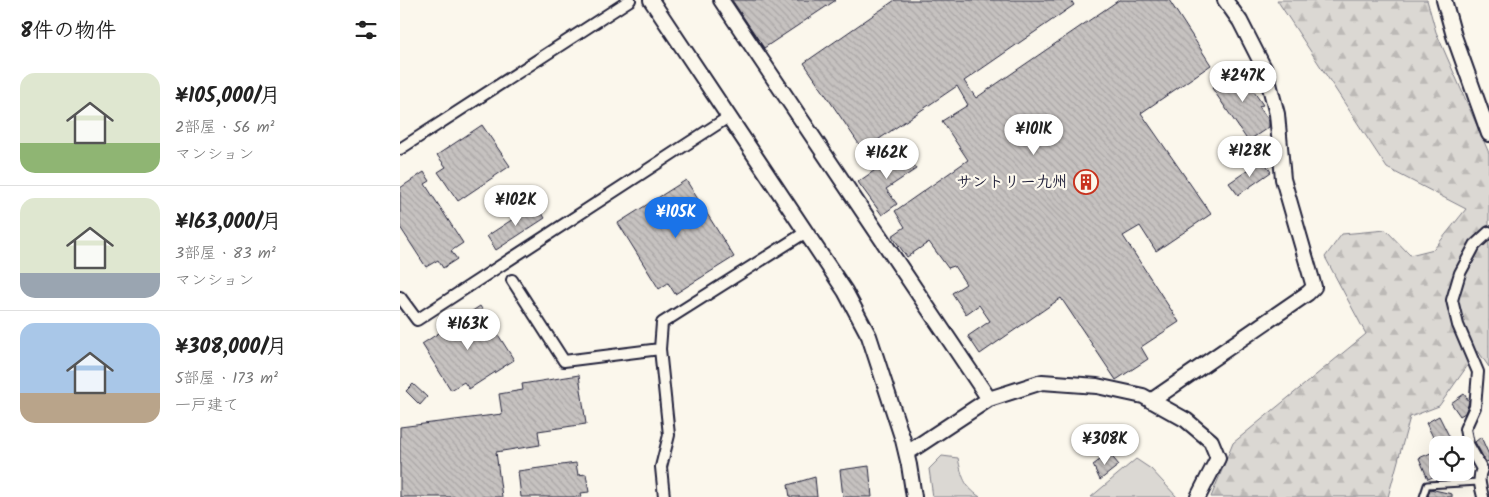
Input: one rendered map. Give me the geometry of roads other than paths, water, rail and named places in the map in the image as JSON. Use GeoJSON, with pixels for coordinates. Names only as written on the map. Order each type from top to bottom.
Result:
{"type":"FeatureCollection","features":[{"type":"Feature","properties":{"kind":"street"},"geometry":{"type":"LineString","coordinates":[[400,149],[630,0]]}},
{"type":"Feature","properties":{"kind":"street"},"geometry":{"type":"LineString","coordinates":[[651,0],[845,291],[869,336],[907,453],[914,497]]}},
{"type":"Feature","properties":{"kind":"street"},"geometry":{"type":"LineString","coordinates":[[721,0],[989,399]]}},
{"type":"Feature","properties":{"kind":"street"},"geometry":{"type":"LineString","coordinates":[[1151,401],[1314,287],[1283,179],[1277,114],[1266,72],[1240,21],[1225,0]]}},
{"type":"Feature","properties":{"kind":"street"},"geometry":{"type":"LineString","coordinates":[[1444,0],[1454,36],[1489,134]]}},
{"type":"Feature","properties":{"kind":"street"},"geometry":{"type":"LineString","coordinates":[[400,297],[417,320],[730,116]]}},
{"type":"Feature","properties":{"kind":"street"},"geometry":{"type":"LineString","coordinates":[[664,497],[661,467],[669,435],[660,349],[662,324],[806,232]]}},
{"type":"Feature","properties":{"kind":"street"},"geometry":{"type":"LineString","coordinates":[[1483,497],[1479,482],[1479,475],[1482,469],[1468,444],[1465,429],[1475,407],[1478,372],[1458,325],[1452,300],[1460,273],[1471,252],[1475,245],[1489,232]]}},
{"type":"Feature","properties":{"kind":"street"},"geometry":{"type":"LineString","coordinates":[[512,280],[564,361],[660,349]]}},
{"type":"Feature","properties":{"kind":"street"},"geometry":{"type":"LineString","coordinates":[[907,453],[989,399],[1042,382],[1097,386],[1143,396],[1186,420],[1211,441],[1218,458],[1198,497]]}},
{"type":"Feature","properties":{"kind":"lane"},"geometry":{"type":"LineString","coordinates":[[1423,497],[1427,485],[1479,482]]}},
{"type":"Feature","properties":{"kind":"place","name":"サントリー九州"},"geometry":{"type":"Point","coordinates":[1086,182]}}]}
